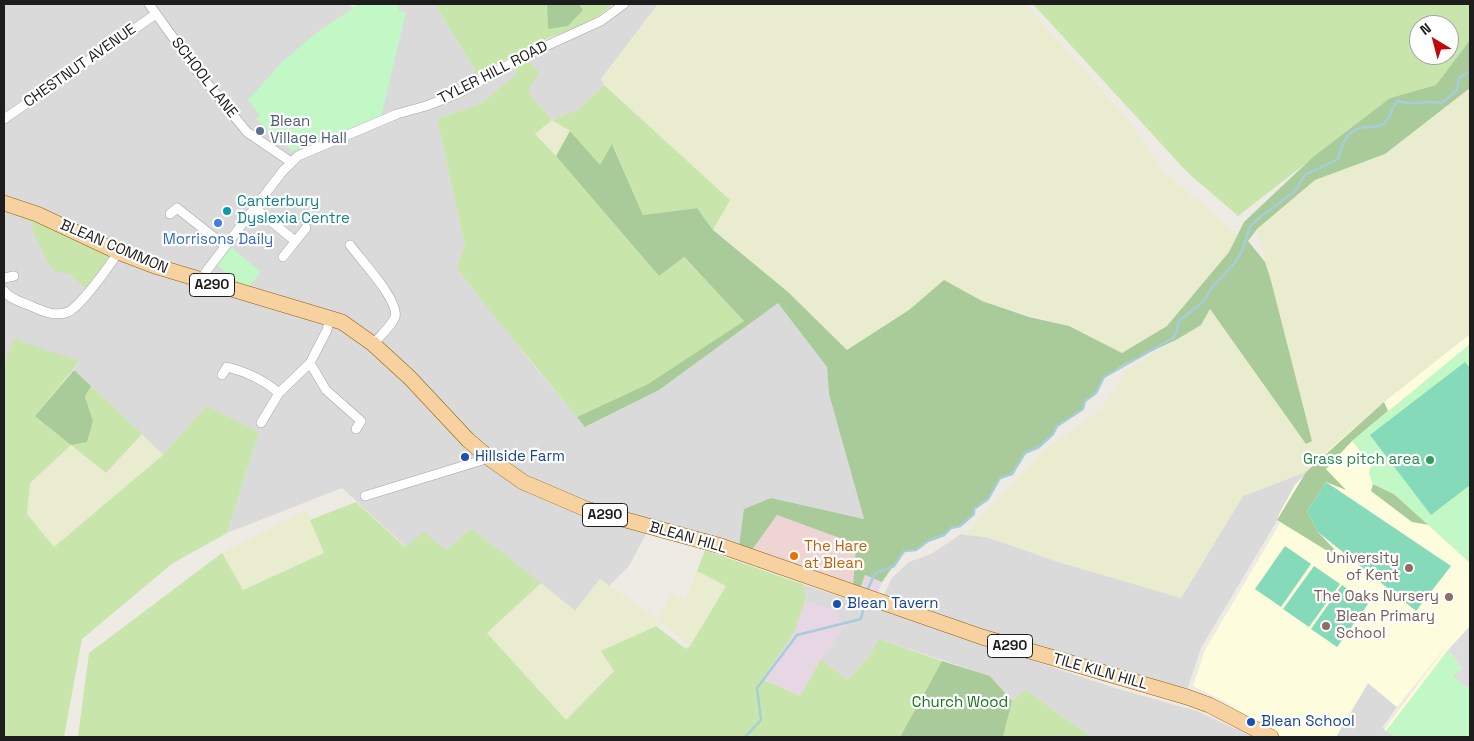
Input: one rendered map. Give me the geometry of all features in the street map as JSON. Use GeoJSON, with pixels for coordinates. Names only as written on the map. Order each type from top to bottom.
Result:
{"type":"FeatureCollection","features":[{"type":"Feature","properties":{"kind":"main road","name":"BLEAN COMMON"},"geometry":{"type":"LineString","coordinates":[[4,203],[37,214],[118,252],[202,282],[342,322],[373,344],[410,378]]}},
{"type":"Feature","properties":{"kind":"main road","name":"BLEAN HILL"},"geometry":{"type":"LineString","coordinates":[[410,378],[468,440],[489,458],[523,482],[586,510],[721,546],[837,588]]}},
{"type":"Feature","properties":{"kind":"main road","name":"TILE KILN HILL"},"geometry":{"type":"LineString","coordinates":[[837,588],[982,637],[1187,697],[1220,711],[1271,737]]}},
{"type":"Feature","properties":{"kind":"street","name":"SCHOOL LANE"},"geometry":{"type":"LineString","coordinates":[[149,4],[197,71],[247,132],[291,162]]}},
{"type":"Feature","properties":{"kind":"street","name":"TYLER HILL ROAD"},"geometry":{"type":"LineString","coordinates":[[202,282],[205,273],[225,246],[291,162],[298,156],[397,114],[426,106],[457,94],[524,56],[595,24],[624,4]]}},
{"type":"Feature","properties":{"kind":"street","name":"CHESTNUT AVENUE"},"geometry":{"type":"LineString","coordinates":[[4,119],[156,14]]}},
{"type":"Feature","properties":{"kind":"street"},"geometry":{"type":"LineString","coordinates":[[170,214],[177,208],[225,246]]}},
{"type":"Feature","properties":{"kind":"street"},"geometry":{"type":"LineString","coordinates":[[254,208],[296,241]]}},
{"type":"Feature","properties":{"kind":"street"},"geometry":{"type":"LineString","coordinates":[[282,257],[306,228]]}},
{"type":"Feature","properties":{"kind":"street"},"geometry":{"type":"LineString","coordinates":[[350,245],[365,266],[380,282],[394,306],[395,312],[392,322],[373,344]]}},
{"type":"Feature","properties":{"kind":"street"},"geometry":{"type":"LineString","coordinates":[[4,291],[10,297],[47,313],[68,312],[89,291],[118,252]]}},
{"type":"Feature","properties":{"kind":"street"},"geometry":{"type":"LineString","coordinates":[[4,278],[14,276]]}},
{"type":"Feature","properties":{"kind":"street"},"geometry":{"type":"LineString","coordinates":[[261,423],[279,393],[310,363],[327,330],[330,318]]}},
{"type":"Feature","properties":{"kind":"street"},"geometry":{"type":"LineString","coordinates":[[310,363],[326,390],[361,421],[356,429]]}},
{"type":"Feature","properties":{"kind":"street"},"geometry":{"type":"LineString","coordinates":[[222,375],[227,367],[242,370],[267,383],[279,393]]}},
{"type":"Feature","properties":{"kind":"street"},"geometry":{"type":"LineString","coordinates":[[365,496],[489,458]]}},
{"type":"Feature","properties":{"kind":"shaded area"},"geometry":{"type":"Polygon","coordinates":[[[4,4],[348,4],[354,8],[399,11],[399,4],[435,4],[477,74],[513,67],[518,73],[482,103],[437,119],[465,246],[456,267],[539,372],[586,427],[659,390],[778,302],[827,367],[829,394],[864,519],[771,498],[739,546],[647,532],[629,566],[609,586],[600,579],[575,611],[471,528],[446,550],[406,547],[342,488],[227,533],[259,432],[206,407],[163,455],[74,370],[80,361],[4,366],[4,4]]]}},
{"type":"Feature","properties":{"kind":"shaded area"},"geometry":{"type":"Polygon","coordinates":[[[630,4],[658,4],[601,79],[604,85],[579,109],[552,120],[528,92],[527,59],[601,25],[630,4]]]}},
{"type":"Feature","properties":{"kind":"shaded area"},"geometry":{"type":"Polygon","coordinates":[[[658,4],[1025,4],[1129,121],[1163,171],[1238,235],[1229,252],[1167,326],[1122,353],[1069,326],[982,301],[944,280],[909,310],[847,350],[788,292],[713,230],[730,200],[604,85],[601,79],[658,4]]]}},
{"type":"Feature","properties":{"kind":"shaded area"},"geometry":{"type":"Polygon","coordinates":[[[1470,88],[1470,334],[1384,402],[1324,454],[1317,447],[1323,455],[1306,472],[1243,496],[1181,598],[1058,562],[986,537],[964,535],[1048,447],[1102,409],[1127,370],[1201,325],[1210,308],[1306,444],[1312,441],[1257,229],[1315,180],[1385,154],[1470,88]]]}},
{"type":"Feature","properties":{"kind":"shaded area"},"geometry":{"type":"Polygon","coordinates":[[[552,120],[570,131],[556,156],[534,135],[552,120]]]}},
{"type":"Feature","properties":{"kind":"shaded area"},"geometry":{"type":"Polygon","coordinates":[[[1470,334],[1470,737],[1398,737],[1384,730],[1451,640],[1397,707],[1368,683],[1336,737],[1280,737],[1222,700],[1193,686],[1205,650],[1280,523],[1277,520],[1279,514],[1295,485],[1324,454],[1384,402],[1470,334]]]}},
{"type":"Feature","properties":{"kind":"shaded area"},"geometry":{"type":"Polygon","coordinates":[[[142,434],[163,455],[54,547],[27,514],[30,483],[71,445],[106,473],[142,434]]]}},
{"type":"Feature","properties":{"kind":"shaded area"},"geometry":{"type":"Polygon","coordinates":[[[1306,472],[1201,648],[1185,696],[882,599],[892,578],[909,562],[931,554],[961,534],[986,537],[1181,598],[1243,496],[1306,472]]]}},
{"type":"Feature","properties":{"kind":"shaded area"},"geometry":{"type":"Polygon","coordinates":[[[306,510],[324,552],[242,590],[222,553],[306,510]]]}},
{"type":"Feature","properties":{"kind":"shaded area"},"geometry":{"type":"Polygon","coordinates":[[[777,515],[856,544],[853,587],[752,550],[777,515]]]}},
{"type":"Feature","properties":{"kind":"shaded area"},"geometry":{"type":"Polygon","coordinates":[[[697,571],[726,586],[690,646],[657,619],[672,593],[685,601],[697,571]]]}},
{"type":"Feature","properties":{"kind":"shaded area"},"geometry":{"type":"Polygon","coordinates":[[[865,575],[882,582],[877,595],[860,589],[865,575]]]}},
{"type":"Feature","properties":{"kind":"shaded area"},"geometry":{"type":"Polygon","coordinates":[[[600,579],[657,619],[656,626],[601,651],[614,670],[566,720],[487,633],[541,583],[575,611],[600,579]]]}},
{"type":"Feature","properties":{"kind":"shaded area"},"geometry":{"type":"Polygon","coordinates":[[[805,585],[1115,688],[1197,711],[1253,737],[1091,737],[1026,690],[1012,701],[990,676],[879,639],[868,658],[847,680],[821,659],[844,626],[834,610],[805,602],[807,595],[803,593],[805,585]]]}},
{"type":"Feature","properties":{"kind":"shaded area"},"geometry":{"type":"Polygon","coordinates":[[[804,602],[834,610],[844,626],[821,659],[800,696],[761,678],[794,633],[804,602]]]}},
{"type":"Feature","properties":{"kind":"shaded area"},"geometry":{"type":"Polygon","coordinates":[[[1470,626],[1470,684],[1466,688],[1453,676],[1462,668],[1448,650],[1470,626]]]}},
{"type":"Feature","properties":{"kind":"shaded area"},"geometry":{"type":"Polygon","coordinates":[[[1368,683],[1397,707],[1382,728],[1398,737],[1336,737],[1368,683]]]}},
{"type":"Feature","properties":{"kind":"green space"},"geometry":{"type":"Polygon","coordinates":[[[356,4],[399,4],[399,11],[406,12],[381,117],[292,151],[256,119],[260,115],[248,100],[282,62],[316,33],[356,4]]]}},
{"type":"Feature","properties":{"kind":"green space"},"geometry":{"type":"Polygon","coordinates":[[[435,4],[547,4],[548,29],[583,10],[579,4],[614,4],[588,24],[551,37],[477,74],[435,4]]]}},
{"type":"Feature","properties":{"kind":"green space"},"geometry":{"type":"Polygon","coordinates":[[[547,4],[579,4],[583,10],[568,26],[548,29],[547,4]]]}},
{"type":"Feature","properties":{"kind":"green space"},"geometry":{"type":"Polygon","coordinates":[[[1033,4],[1470,4],[1470,40],[1459,55],[1459,15],[1409,15],[1409,65],[1451,65],[1436,85],[1390,98],[1238,216],[1187,172],[1033,4]]]}},
{"type":"Feature","properties":{"kind":"green space"},"geometry":{"type":"Polygon","coordinates":[[[1470,40],[1470,88],[1385,154],[1315,180],[1257,229],[1248,241],[1265,262],[1270,277],[1312,441],[1306,444],[1210,309],[1201,325],[1176,340],[1124,364],[1104,377],[1096,393],[1085,401],[1083,409],[1058,426],[1053,434],[1039,447],[1025,453],[1012,474],[1000,478],[988,499],[974,509],[974,514],[960,526],[951,528],[944,535],[928,541],[916,550],[904,551],[882,582],[865,575],[860,589],[853,587],[856,544],[777,515],[752,550],[739,546],[744,509],[771,498],[864,519],[829,394],[827,367],[778,303],[659,390],[585,427],[577,417],[648,384],[744,321],[684,257],[659,276],[556,156],[570,131],[600,165],[612,144],[643,215],[697,208],[713,230],[788,292],[847,350],[909,310],[944,280],[982,301],[1029,317],[1069,326],[1122,353],[1167,326],[1229,252],[1244,222],[1313,157],[1390,98],[1436,85],[1451,65],[1459,65],[1459,55],[1470,40]]]}},
{"type":"Feature","properties":{"kind":"green space"},"geometry":{"type":"Polygon","coordinates":[[[527,59],[539,72],[528,92],[552,120],[535,134],[659,276],[683,257],[745,321],[648,384],[577,417],[456,267],[465,246],[437,119],[482,103],[517,73],[513,67],[527,59]]]}},
{"type":"Feature","properties":{"kind":"green space"},"geometry":{"type":"Polygon","coordinates":[[[604,85],[730,200],[713,230],[697,208],[643,215],[613,145],[600,166],[570,131],[552,120],[579,109],[604,85]]]}},
{"type":"Feature","properties":{"kind":"green space"},"geometry":{"type":"Polygon","coordinates":[[[12,213],[37,214],[118,252],[89,291],[69,274],[56,272],[49,264],[31,228],[34,224],[12,213]]]}},
{"type":"Feature","properties":{"kind":"green space"},"geometry":{"type":"Polygon","coordinates":[[[231,247],[261,272],[247,289],[216,264],[231,247]]]}},
{"type":"Feature","properties":{"kind":"green space"},"geometry":{"type":"Polygon","coordinates":[[[14,339],[80,361],[35,416],[93,421],[85,395],[91,386],[142,434],[106,473],[71,445],[30,483],[27,514],[54,547],[163,455],[206,406],[259,432],[227,533],[173,563],[82,639],[64,737],[4,737],[4,366],[14,339]]]}},
{"type":"Feature","properties":{"kind":"green space","name":"Grass pitch area"},"geometry":{"type":"Polygon","coordinates":[[[1470,344],[1470,563],[1394,494],[1373,484],[1369,474],[1371,464],[1352,441],[1470,344]]]}},
{"type":"Feature","properties":{"kind":"green space","name":"Grass pitch area"},"geometry":{"type":"Polygon","coordinates":[[[1465,362],[1470,368],[1470,485],[1431,515],[1370,435],[1465,362]]]}},
{"type":"Feature","properties":{"kind":"green space"},"geometry":{"type":"Polygon","coordinates":[[[74,370],[91,386],[85,396],[93,421],[87,442],[71,445],[35,416],[74,370]]]}},
{"type":"Feature","properties":{"kind":"green space"},"geometry":{"type":"Polygon","coordinates":[[[1384,402],[1388,411],[1352,441],[1326,469],[1346,490],[1326,482],[1307,511],[1318,532],[1347,563],[1277,520],[1306,472],[1384,402]]]}},
{"type":"Feature","properties":{"kind":"green space"},"geometry":{"type":"Polygon","coordinates":[[[1326,482],[1451,566],[1416,611],[1318,532],[1307,511],[1326,482]]]}},
{"type":"Feature","properties":{"kind":"green space"},"geometry":{"type":"Polygon","coordinates":[[[1373,484],[1394,494],[1429,525],[1412,522],[1371,491],[1373,484]]]}},
{"type":"Feature","properties":{"kind":"green space"},"geometry":{"type":"Polygon","coordinates":[[[356,502],[405,547],[424,532],[446,550],[471,528],[541,583],[487,633],[566,720],[614,671],[601,651],[656,626],[686,649],[690,646],[726,586],[697,571],[705,550],[805,585],[803,593],[807,595],[794,633],[762,679],[800,696],[821,659],[847,680],[868,658],[879,639],[942,661],[900,737],[78,737],[89,653],[222,553],[243,590],[324,553],[310,520],[356,502]]]}},
{"type":"Feature","properties":{"kind":"green space"},"geometry":{"type":"Polygon","coordinates":[[[1285,546],[1311,564],[1281,607],[1255,589],[1285,546]]]}},
{"type":"Feature","properties":{"kind":"green space"},"geometry":{"type":"Polygon","coordinates":[[[1314,566],[1340,584],[1309,627],[1283,609],[1314,566]]]}},
{"type":"Feature","properties":{"kind":"green space"},"geometry":{"type":"Polygon","coordinates":[[[1342,585],[1368,604],[1337,647],[1311,629],[1342,585]]]}},
{"type":"Feature","properties":{"kind":"green space"},"geometry":{"type":"Polygon","coordinates":[[[1448,650],[1462,668],[1454,676],[1466,688],[1470,684],[1470,737],[1398,737],[1386,731],[1448,650]]]}},
{"type":"Feature","properties":{"kind":"green space","name":"Church Wood"},"geometry":{"type":"Polygon","coordinates":[[[942,661],[990,676],[1012,701],[1003,737],[900,737],[942,661]]]}},
{"type":"Feature","properties":{"kind":"green space"},"geometry":{"type":"Polygon","coordinates":[[[1026,690],[1091,737],[1003,737],[1012,701],[1026,690]]]}},
{"type":"Feature","properties":{"kind":"waterway"},"geometry":{"type":"LineString","coordinates":[[868,589],[875,573],[894,566],[904,551],[916,550],[928,541],[944,535],[951,528],[960,526],[974,514],[974,509],[988,499],[1000,478],[1012,474],[1025,453],[1039,447],[1053,434],[1057,426],[1083,409],[1085,401],[1096,393],[1104,377],[1173,338],[1177,331],[1178,322],[1205,300],[1212,287],[1234,264],[1242,251],[1250,227],[1255,221],[1295,191],[1305,175],[1338,159],[1344,142],[1351,133],[1361,128],[1376,127],[1386,122],[1395,103],[1398,101],[1404,103],[1442,103],[1457,90],[1459,78],[1470,71]]}},
{"type":"Feature","properties":{"kind":"waterway"},"geometry":{"type":"LineString","coordinates":[[745,737],[761,720],[757,688],[797,635],[861,619],[865,603]]}},
{"type":"Feature","properties":{"kind":"place","name":"Blean Village Hall"},"geometry":{"type":"Point","coordinates":[260,131]}},
{"type":"Feature","properties":{"kind":"place","name":"Canterbury Dyslexia Centre"},"geometry":{"type":"Point","coordinates":[227,211]}},
{"type":"Feature","properties":{"kind":"place","name":"Morrisons Daily"},"geometry":{"type":"Point","coordinates":[218,223]}},
{"type":"Feature","properties":{"kind":"place","name":"Hillside Farm"},"geometry":{"type":"Point","coordinates":[465,457]}},
{"type":"Feature","properties":{"kind":"place","name":"Grass pitch area"},"geometry":{"type":"Point","coordinates":[1430,460]}},
{"type":"Feature","properties":{"kind":"place","name":"The Hare at Blean"},"geometry":{"type":"Point","coordinates":[794,556]}},
{"type":"Feature","properties":{"kind":"place","name":"University of Kent"},"geometry":{"type":"Point","coordinates":[1409,568]}},
{"type":"Feature","properties":{"kind":"place","name":"The Oaks Nursery"},"geometry":{"type":"Point","coordinates":[1449,597]}},
{"type":"Feature","properties":{"kind":"place","name":"Blean Tavern"},"geometry":{"type":"Point","coordinates":[837,604]}},
{"type":"Feature","properties":{"kind":"place","name":"Blean Primary School"},"geometry":{"type":"Point","coordinates":[1326,626]}},
{"type":"Feature","properties":{"kind":"place","name":"Blean School"},"geometry":{"type":"Point","coordinates":[1251,722]}}]}
